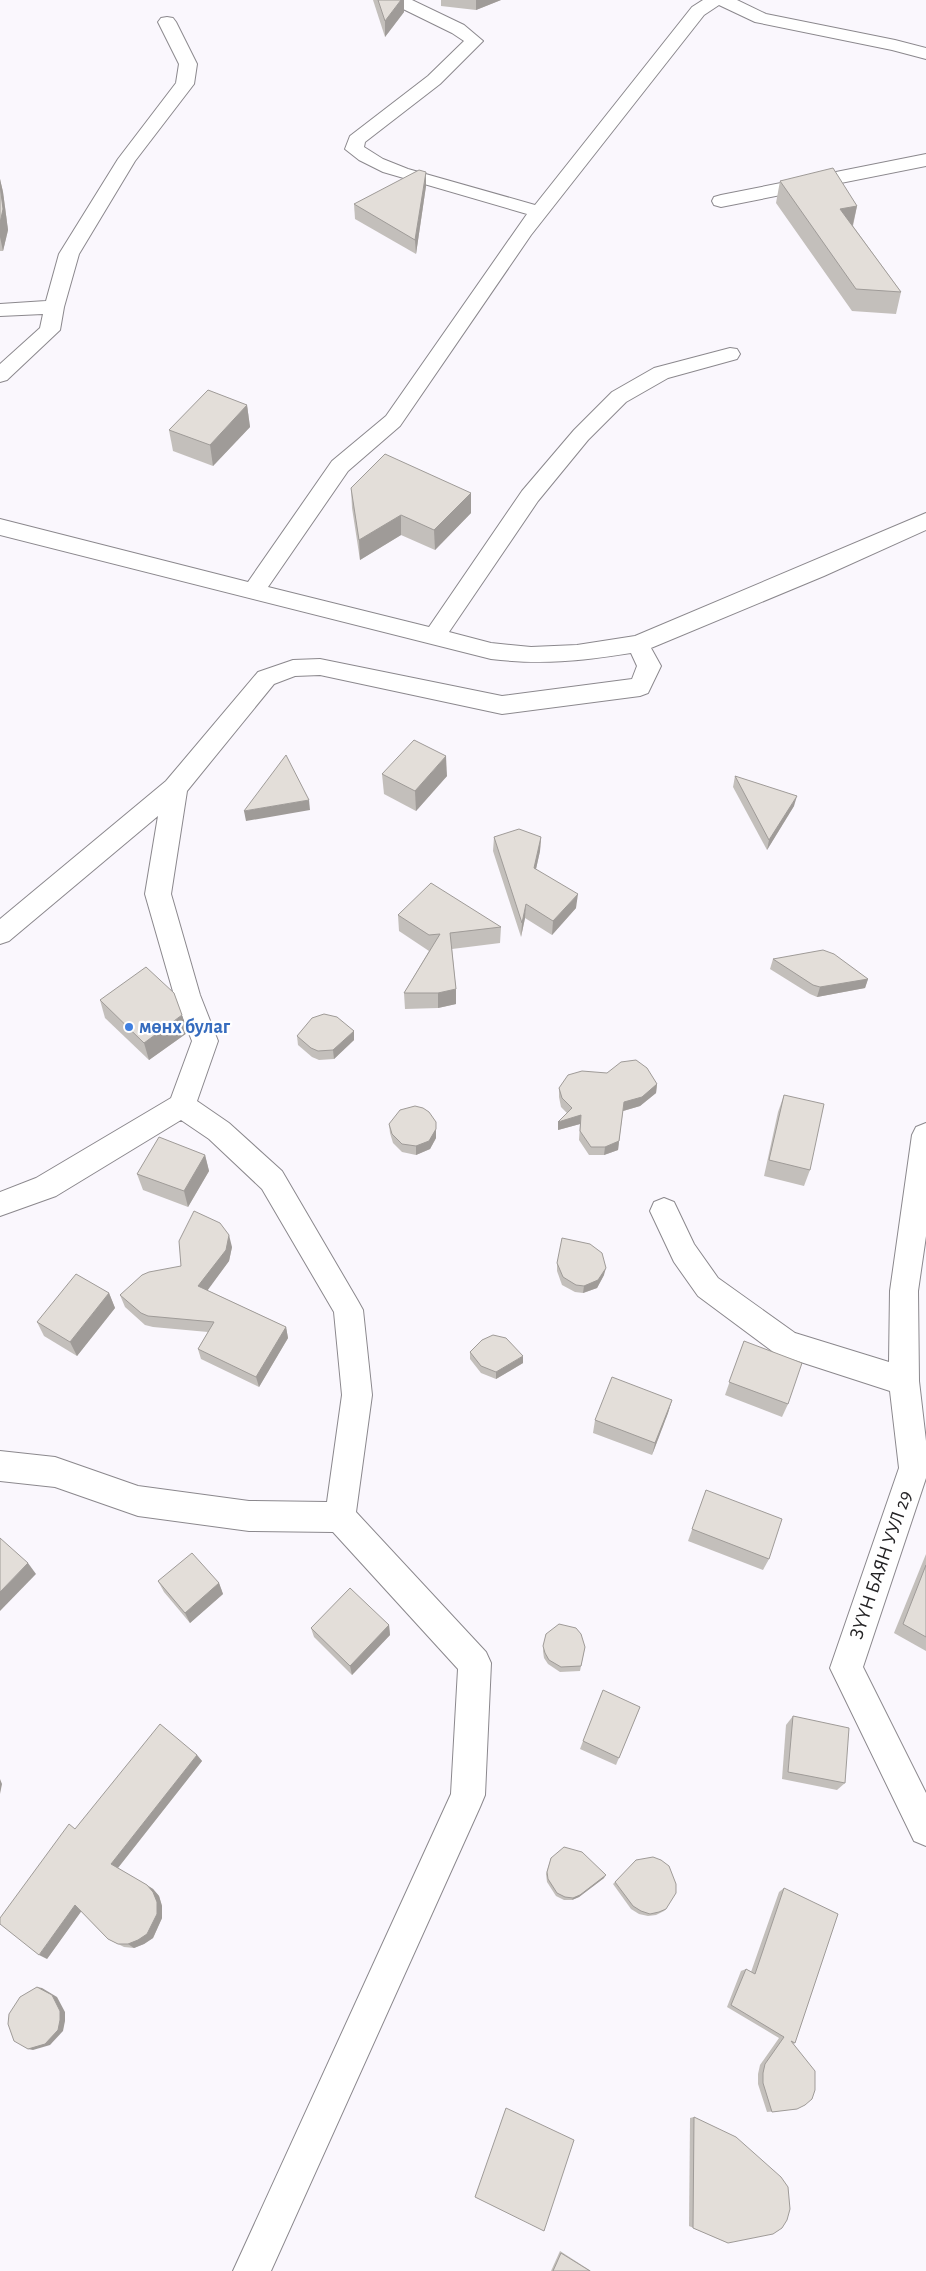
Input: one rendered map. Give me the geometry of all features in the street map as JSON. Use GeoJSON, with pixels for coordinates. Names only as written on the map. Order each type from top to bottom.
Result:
{"type":"FeatureCollection","features":[{"type":"Feature","properties":{"kind":"street"},"geometry":{"type":"LineString","coordinates":[[254,590],[340,466],[393,421],[539,212],[698,11],[715,0]]}},
{"type":"Feature","properties":{"kind":"street"},"geometry":{"type":"LineString","coordinates":[[723,0],[761,18],[895,45],[926,54]]}},
{"type":"Feature","properties":{"kind":"street"},"geometry":{"type":"LineString","coordinates":[[403,2],[458,29],[474,41],[434,80],[356,140],[354,150],[367,159],[392,170],[490,196],[539,212]]}},
{"type":"Feature","properties":{"kind":"street"},"geometry":{"type":"LineString","coordinates":[[0,375],[50,330],[54,307],[69,254],[127,159],[185,84],[188,64],[167,22]]}},
{"type":"Feature","properties":{"kind":"street"},"geometry":{"type":"LineString","coordinates":[[721,201],[926,160]]}},
{"type":"Feature","properties":{"kind":"street"},"geometry":{"type":"LineString","coordinates":[[0,310],[54,307]]}},
{"type":"Feature","properties":{"kind":"street"},"geometry":{"type":"LineString","coordinates":[[434,637],[530,496],[581,436],[619,398],[661,373],[730,354]]}},
{"type":"Feature","properties":{"kind":"street"},"geometry":{"type":"LineString","coordinates":[[0,527],[491,651],[531,654],[577,653],[638,644],[816,570],[926,521]]}},
{"type":"Feature","properties":{"kind":"street"},"geometry":{"type":"LineString","coordinates":[[0,934],[175,788],[266,678],[293,668],[320,667],[502,705],[640,687],[648,666],[638,644]]}},
{"type":"Feature","properties":{"kind":"street"},"geometry":{"type":"LineString","coordinates":[[0,1204],[46,1187],[182,1105],[205,1041],[187,995],[158,894],[175,788]]}},
{"type":"Feature","properties":{"kind":"street"},"geometry":{"type":"LineString","coordinates":[[182,1105],[219,1131],[272,1180],[348,1310],[357,1395],[340,1517]]}},
{"type":"Feature","properties":{"kind":"street","name":"ЗҮҮН БАЯН УУЛ 29"},"geometry":{"type":"LineString","coordinates":[[926,1135],[904,1291],[904,1381],[914,1468],[846,1668],[926,1829]]}},
{"type":"Feature","properties":{"kind":"street"},"geometry":{"type":"LineString","coordinates":[[664,1211],[684,1253],[708,1287],[786,1344],[904,1381]]}},
{"type":"Feature","properties":{"kind":"street"},"geometry":{"type":"LineString","coordinates":[[0,1466],[55,1472],[138,1501],[249,1516],[340,1517],[475,1663],[468,1795],[252,2271]]}},
{"type":"Feature","properties":{"kind":"building"},"geometry":{"type":"Polygon","coordinates":[[[378,0],[401,0],[385,21],[378,0]]]}},
{"type":"Feature","properties":{"kind":"building"},"geometry":{"type":"Polygon","coordinates":[[[833,168],[857,206],[840,209],[901,292],[856,289],[780,181],[833,168]]]}},
{"type":"Feature","properties":{"kind":"building"},"geometry":{"type":"Polygon","coordinates":[[[419,170],[426,172],[415,240],[354,204],[419,170]]]}},
{"type":"Feature","properties":{"kind":"building"},"geometry":{"type":"Polygon","coordinates":[[[0,185],[3,209],[0,223],[0,185]]]}},
{"type":"Feature","properties":{"kind":"building"},"geometry":{"type":"Polygon","coordinates":[[[208,390],[247,405],[210,445],[169,430],[208,390]]]}},
{"type":"Feature","properties":{"kind":"building"},"geometry":{"type":"Polygon","coordinates":[[[385,454],[471,493],[434,530],[401,515],[359,540],[351,488],[385,454]]]}},
{"type":"Feature","properties":{"kind":"building"},"geometry":{"type":"Polygon","coordinates":[[[414,740],[446,756],[415,791],[382,774],[414,740]]]}},
{"type":"Feature","properties":{"kind":"building"},"geometry":{"type":"Polygon","coordinates":[[[286,755],[309,800],[244,811],[286,755]]]}},
{"type":"Feature","properties":{"kind":"building"},"geometry":{"type":"Polygon","coordinates":[[[735,776],[797,796],[769,840],[735,776]]]}},
{"type":"Feature","properties":{"kind":"building"},"geometry":{"type":"Polygon","coordinates":[[[519,829],[541,837],[534,868],[578,894],[553,921],[526,904],[522,923],[494,837],[519,829]]]}},
{"type":"Feature","properties":{"kind":"building"},"geometry":{"type":"Polygon","coordinates":[[[431,883],[501,927],[450,933],[456,989],[438,993],[404,993],[440,934],[429,935],[398,915],[431,883]]]}},
{"type":"Feature","properties":{"kind":"building"},"geometry":{"type":"Polygon","coordinates":[[[823,950],[834,954],[868,979],[820,987],[813,985],[773,959],[823,950]]]}},
{"type":"Feature","properties":{"kind":"building"},"geometry":{"type":"Polygon","coordinates":[[[146,967],[174,993],[182,1015],[144,1043],[100,1000],[146,967]]]}},
{"type":"Feature","properties":{"kind":"building"},"geometry":{"type":"Polygon","coordinates":[[[324,1014],[337,1017],[354,1031],[333,1050],[318,1051],[311,1048],[297,1036],[312,1018],[324,1014]]]}},
{"type":"Feature","properties":{"kind":"building"},"geometry":{"type":"Polygon","coordinates":[[[636,1060],[647,1068],[657,1084],[642,1097],[624,1102],[619,1141],[605,1147],[591,1147],[580,1131],[581,1115],[558,1122],[572,1108],[562,1098],[559,1088],[568,1075],[582,1071],[607,1073],[621,1062],[636,1060]]]}},
{"type":"Feature","properties":{"kind":"building"},"geometry":{"type":"Polygon","coordinates":[[[784,1095],[824,1104],[810,1170],[769,1160],[784,1095]]]}},
{"type":"Feature","properties":{"kind":"building"},"geometry":{"type":"Polygon","coordinates":[[[415,1106],[429,1112],[436,1122],[436,1129],[429,1141],[416,1146],[402,1144],[392,1134],[389,1124],[400,1110],[415,1106]]]}},
{"type":"Feature","properties":{"kind":"building"},"geometry":{"type":"Polygon","coordinates":[[[159,1137],[205,1155],[184,1191],[137,1174],[159,1137]]]}},
{"type":"Feature","properties":{"kind":"building"},"geometry":{"type":"Polygon","coordinates":[[[194,1211],[220,1223],[229,1235],[226,1250],[198,1286],[286,1327],[256,1377],[198,1349],[214,1322],[148,1316],[141,1313],[120,1295],[142,1275],[181,1266],[179,1241],[194,1211]]]}},
{"type":"Feature","properties":{"kind":"building"},"geometry":{"type":"Polygon","coordinates":[[[562,1238],[590,1244],[602,1253],[606,1268],[598,1280],[584,1286],[576,1285],[563,1277],[557,1263],[562,1238]]]}},
{"type":"Feature","properties":{"kind":"building"},"geometry":{"type":"Polygon","coordinates":[[[76,1274],[109,1293],[70,1342],[37,1322],[76,1274]]]}},
{"type":"Feature","properties":{"kind":"building"},"geometry":{"type":"Polygon","coordinates":[[[493,1335],[506,1338],[523,1356],[496,1372],[481,1366],[470,1352],[482,1340],[493,1335]]]}},
{"type":"Feature","properties":{"kind":"building"},"geometry":{"type":"Polygon","coordinates":[[[744,1341],[802,1363],[788,1404],[729,1382],[744,1341]]]}},
{"type":"Feature","properties":{"kind":"building"},"geometry":{"type":"Polygon","coordinates":[[[612,1377],[672,1400],[655,1443],[595,1420],[612,1377]]]}},
{"type":"Feature","properties":{"kind":"building"},"geometry":{"type":"Polygon","coordinates":[[[706,1490],[782,1519],[769,1559],[692,1529],[706,1490]]]}},
{"type":"Feature","properties":{"kind":"building"},"geometry":{"type":"Polygon","coordinates":[[[0,1538],[28,1563],[0,1592],[0,1538]]]}},
{"type":"Feature","properties":{"kind":"building"},"geometry":{"type":"Polygon","coordinates":[[[192,1553],[219,1583],[185,1613],[158,1581],[192,1553]]]}},
{"type":"Feature","properties":{"kind":"building"},"geometry":{"type":"Polygon","coordinates":[[[926,1565],[926,1637],[903,1624],[926,1565]]]}},
{"type":"Feature","properties":{"kind":"building"},"geometry":{"type":"Polygon","coordinates":[[[350,1588],[389,1625],[350,1666],[311,1628],[350,1588]]]}},
{"type":"Feature","properties":{"kind":"building"},"geometry":{"type":"Polygon","coordinates":[[[559,1624],[576,1628],[581,1634],[585,1647],[581,1666],[561,1667],[549,1660],[545,1653],[543,1646],[546,1634],[559,1624]]]}},
{"type":"Feature","properties":{"kind":"building"},"geometry":{"type":"Polygon","coordinates":[[[603,1690],[640,1707],[619,1758],[583,1741],[603,1690]]]}},
{"type":"Feature","properties":{"kind":"building"},"geometry":{"type":"Polygon","coordinates":[[[793,1716],[849,1728],[845,1783],[788,1772],[793,1716]]]}},
{"type":"Feature","properties":{"kind":"building"},"geometry":{"type":"Polygon","coordinates":[[[160,1724],[197,1755],[111,1864],[147,1885],[153,1892],[157,1902],[157,1914],[147,1934],[128,1944],[118,1944],[108,1939],[75,1905],[39,1955],[0,1924],[0,1918],[69,1824],[75,1829],[160,1724]]]}},
{"type":"Feature","properties":{"kind":"building"},"geometry":{"type":"Polygon","coordinates":[[[564,1847],[582,1852],[606,1875],[580,1895],[573,1898],[557,1893],[548,1879],[547,1872],[551,1858],[564,1847]]]}},
{"type":"Feature","properties":{"kind":"building"},"geometry":{"type":"Polygon","coordinates":[[[653,1857],[669,1866],[676,1884],[676,1893],[666,1909],[650,1914],[633,1906],[615,1882],[636,1860],[653,1857]]]}},
{"type":"Feature","properties":{"kind":"building"},"geometry":{"type":"Polygon","coordinates":[[[784,1888],[838,1914],[795,2043],[791,2041],[815,2071],[815,2090],[812,2099],[797,2109],[772,2112],[763,2083],[763,2073],[765,2064],[784,2037],[731,2005],[746,1969],[755,1974],[784,1888]]]}},
{"type":"Feature","properties":{"kind":"building"},"geometry":{"type":"Polygon","coordinates":[[[37,1987],[52,1995],[60,2011],[60,2020],[58,2030],[45,2044],[28,2049],[14,2041],[8,2024],[9,2014],[20,1997],[37,1987]]]}},
{"type":"Feature","properties":{"kind":"building"},"geometry":{"type":"Polygon","coordinates":[[[506,2108],[574,2140],[544,2231],[475,2197],[506,2108]]]}},
{"type":"Feature","properties":{"kind":"building"},"geometry":{"type":"Polygon","coordinates":[[[694,2117],[736,2137],[781,2177],[788,2187],[790,2209],[787,2220],[782,2228],[773,2234],[728,2243],[693,2228],[694,2117]]]}},
{"type":"Feature","properties":{"kind":"building"},"geometry":{"type":"Polygon","coordinates":[[[561,2253],[590,2271],[553,2271],[561,2253]]]}},
{"type":"Feature","properties":{"kind":"place","name":"мөнх булаг"},"geometry":{"type":"Point","coordinates":[129,1027]}}]}
